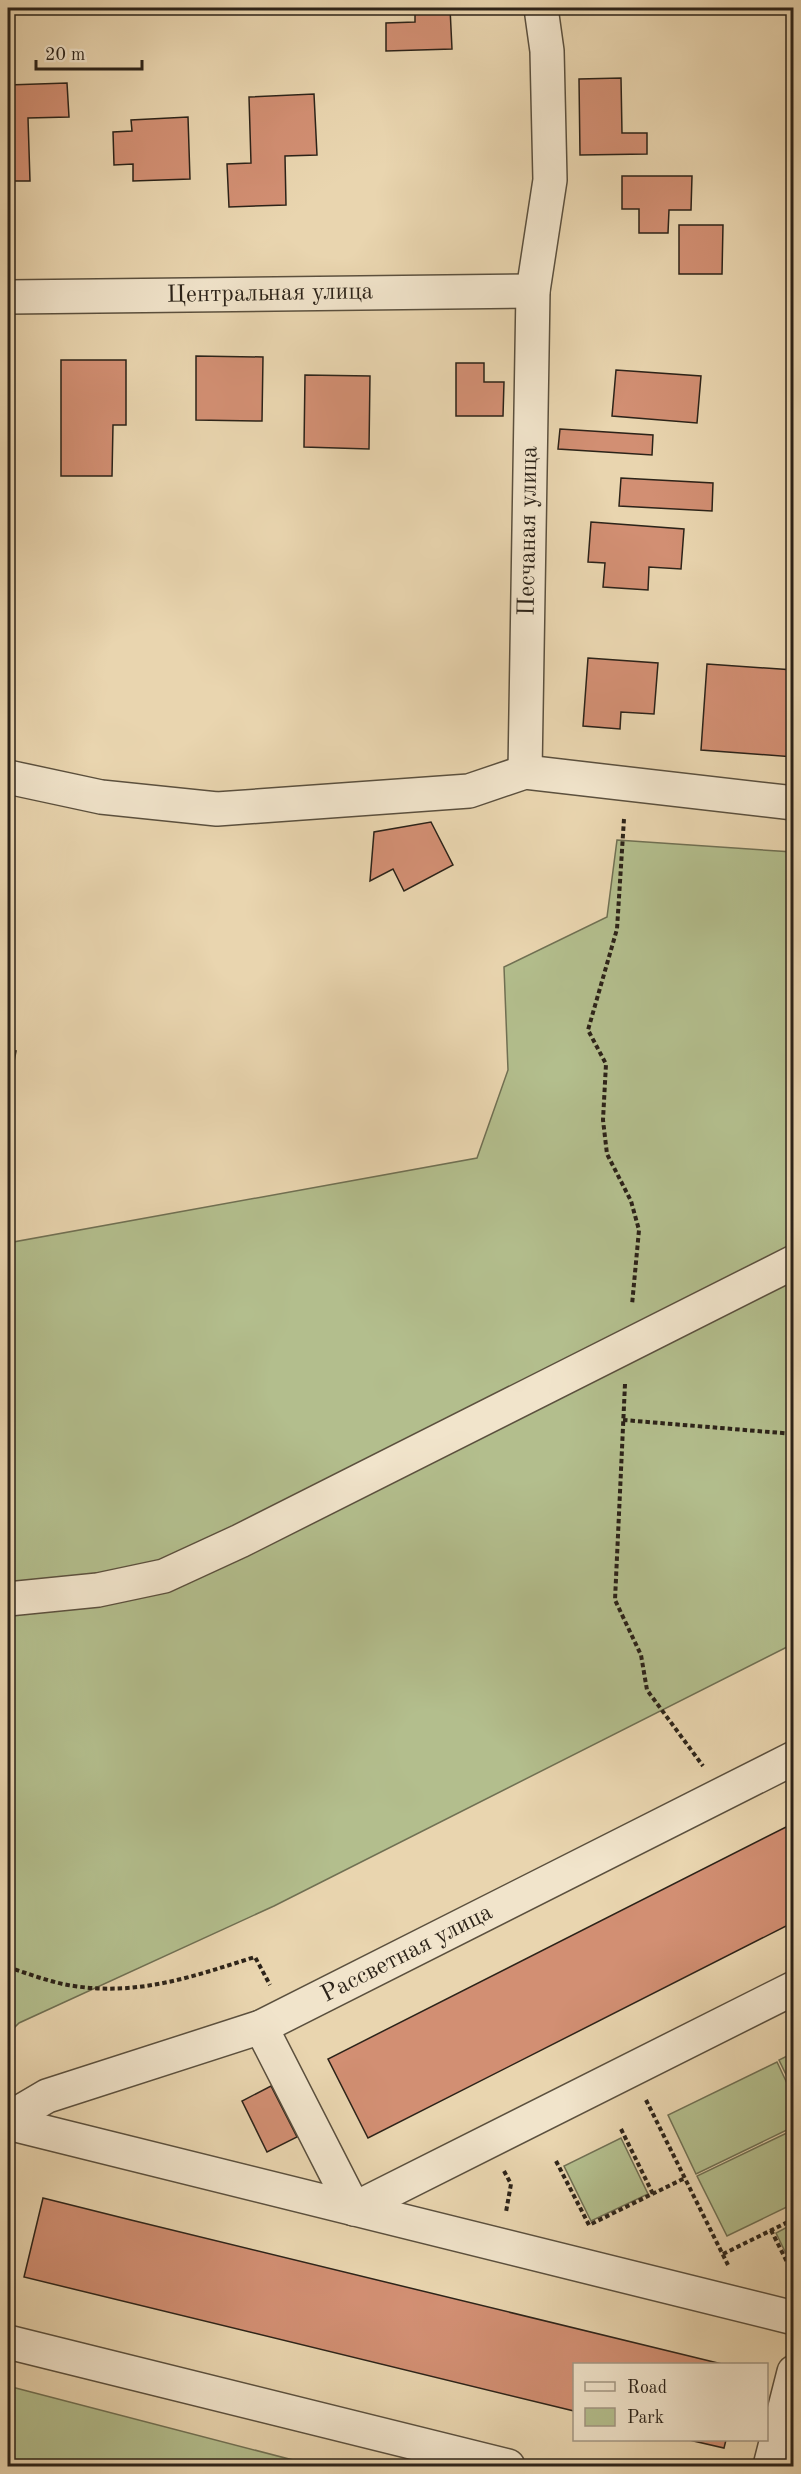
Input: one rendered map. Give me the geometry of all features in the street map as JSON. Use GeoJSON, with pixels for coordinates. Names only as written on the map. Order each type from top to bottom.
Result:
{"type":"FeatureCollection","features":[{"type":"Feature","properties":{"kind":"street","name":"Песчаная улица"},"geometry":{"type":"LineString","coordinates":[[525,772],[533,291],[550,180],[547,51],[541,8]]}},
{"type":"Feature","properties":{"kind":"street","name":"Центральная улица"},"geometry":{"type":"LineString","coordinates":[[8,297],[533,291]]}},
{"type":"Feature","properties":{"kind":"street"},"geometry":{"type":"LineString","coordinates":[[8,777],[101,797],[217,809],[469,790],[525,772],[794,803]]}},
{"type":"Feature","properties":{"kind":"street"},"geometry":{"type":"LineString","coordinates":[[8,1599],[98,1590],[164,1576],[240,1541],[794,1262]]}},
{"type":"Feature","properties":{"kind":"street","name":"Рассветная улица"},"geometry":{"type":"LineString","coordinates":[[8,2121],[47,2096],[273,2021],[794,1758]]}},
{"type":"Feature","properties":{"kind":"street"},"geometry":{"type":"LineString","coordinates":[[354,2209],[794,1988]]}},
{"type":"Feature","properties":{"kind":"street"},"geometry":{"type":"LineString","coordinates":[[273,2021],[354,2209]]}},
{"type":"Feature","properties":{"kind":"street"},"geometry":{"type":"LineString","coordinates":[[8,2121],[794,2318]]}},
{"type":"Feature","properties":{"kind":"street"},"geometry":{"type":"LineString","coordinates":[[8,2342],[508,2466]]}},
{"type":"Feature","properties":{"kind":"street"},"geometry":{"type":"LineString","coordinates":[[770,2466],[794,2372]]}},
{"type":"Feature","properties":{"kind":"path"},"geometry":{"type":"LineString","coordinates":[[626,784],[617,929],[588,1030],[606,1064],[603,1120],[607,1154],[631,1202],[639,1230],[627,1346],[615,1600],[641,1655],[647,1690],[702,1764],[716,1797]]}},
{"type":"Feature","properties":{"kind":"path"},"geometry":{"type":"LineString","coordinates":[[623,1420],[794,1434]]}},
{"type":"Feature","properties":{"kind":"path"},"geometry":{"type":"LineString","coordinates":[[8,1967],[73,1986],[117,1989],[168,1984],[255,1957],[273,2021]]}},
{"type":"Feature","properties":{"kind":"path"},"geometry":{"type":"LineString","coordinates":[[631,2070],[750,2307]]}},
{"type":"Feature","properties":{"kind":"path"},"geometry":{"type":"LineString","coordinates":[[621,2129],[653,2194]]}},
{"type":"Feature","properties":{"kind":"path"},"geometry":{"type":"LineString","coordinates":[[489,2141],[511,2184],[501,2246]]}},
{"type":"Feature","properties":{"kind":"path"},"geometry":{"type":"LineString","coordinates":[[556,2161],[589,2225],[685,2178]]}},
{"type":"Feature","properties":{"kind":"path"},"geometry":{"type":"LineString","coordinates":[[723,2254],[794,2218]]}},
{"type":"Feature","properties":{"kind":"path"},"geometry":{"type":"LineString","coordinates":[[771,2230],[794,2277]]}},
{"type":"Feature","properties":{"kind":"green space"},"geometry":{"type":"Polygon","coordinates":[[[617,840],[793,852],[793,1644],[274,1906],[19,2023],[8,2034],[8,1243],[477,1158],[508,1070],[504,967],[607,917],[617,840]]]}},
{"type":"Feature","properties":{"kind":"green space"},"geometry":{"type":"Polygon","coordinates":[[[793,2053],[793,2089],[779,2060],[793,2053]]]}},
{"type":"Feature","properties":{"kind":"green space"},"geometry":{"type":"Polygon","coordinates":[[[777,2062],[793,2096],[793,2127],[696,2174],[668,2115],[777,2062]]]}},
{"type":"Feature","properties":{"kind":"green space"},"geometry":{"type":"Polygon","coordinates":[[[793,2130],[793,2204],[727,2236],[697,2176],[793,2130]]]}},
{"type":"Feature","properties":{"kind":"green space"},"geometry":{"type":"Polygon","coordinates":[[[621,2138],[648,2194],[591,2221],[564,2166],[621,2138]]]}},
{"type":"Feature","properties":{"kind":"green space"},"geometry":{"type":"Polygon","coordinates":[[[793,2224],[793,2268],[776,2233],[793,2224]]]}},
{"type":"Feature","properties":{"kind":"green space"},"geometry":{"type":"Polygon","coordinates":[[[8,2386],[316,2466],[8,2466],[8,2386]]]}},
{"type":"Feature","properties":{"kind":"building"},"geometry":{"type":"Polygon","coordinates":[[[415,8],[450,8],[452,49],[386,51],[386,23],[415,22],[415,8]]]}},
{"type":"Feature","properties":{"kind":"building"},"geometry":{"type":"Polygon","coordinates":[[[621,78],[622,133],[647,133],[647,154],[580,155],[579,79],[621,78]]]}},
{"type":"Feature","properties":{"kind":"building"},"geometry":{"type":"Polygon","coordinates":[[[67,83],[69,117],[28,118],[30,181],[8,181],[8,85],[67,83]]]}},
{"type":"Feature","properties":{"kind":"building"},"geometry":{"type":"Polygon","coordinates":[[[314,94],[317,155],[285,156],[286,205],[229,207],[227,164],[251,163],[249,97],[314,94]]]}},
{"type":"Feature","properties":{"kind":"building"},"geometry":{"type":"Polygon","coordinates":[[[188,117],[190,179],[133,181],[133,164],[114,165],[113,132],[132,131],[131,120],[188,117]]]}},
{"type":"Feature","properties":{"kind":"building"},"geometry":{"type":"Polygon","coordinates":[[[622,176],[692,176],[691,210],[669,210],[668,233],[639,233],[639,209],[622,209],[622,176]]]}},
{"type":"Feature","properties":{"kind":"building"},"geometry":{"type":"Polygon","coordinates":[[[679,225],[723,225],[722,274],[679,274],[679,225]]]}},
{"type":"Feature","properties":{"kind":"building"},"geometry":{"type":"Polygon","coordinates":[[[196,356],[263,357],[262,421],[196,420],[196,356]]]}},
{"type":"Feature","properties":{"kind":"building"},"geometry":{"type":"Polygon","coordinates":[[[61,360],[126,360],[126,425],[113,425],[112,476],[61,476],[61,360]]]}},
{"type":"Feature","properties":{"kind":"building"},"geometry":{"type":"Polygon","coordinates":[[[456,363],[484,363],[484,382],[504,382],[503,416],[456,416],[456,363]]]}},
{"type":"Feature","properties":{"kind":"building"},"geometry":{"type":"Polygon","coordinates":[[[616,370],[701,376],[697,423],[612,416],[616,370]]]}},
{"type":"Feature","properties":{"kind":"building"},"geometry":{"type":"Polygon","coordinates":[[[305,375],[370,376],[369,449],[304,447],[305,375]]]}},
{"type":"Feature","properties":{"kind":"building"},"geometry":{"type":"Polygon","coordinates":[[[560,429],[653,435],[652,455],[558,449],[560,429]]]}},
{"type":"Feature","properties":{"kind":"building"},"geometry":{"type":"Polygon","coordinates":[[[621,478],[713,483],[712,511],[619,506],[621,478]]]}},
{"type":"Feature","properties":{"kind":"building"},"geometry":{"type":"Polygon","coordinates":[[[591,522],[684,529],[681,569],[649,567],[648,590],[603,587],[605,563],[588,562],[591,522]]]}},
{"type":"Feature","properties":{"kind":"building"},"geometry":{"type":"Polygon","coordinates":[[[588,658],[658,663],[654,714],[621,712],[620,729],[583,726],[588,658]]]}},
{"type":"Feature","properties":{"kind":"building"},"geometry":{"type":"Polygon","coordinates":[[[707,664],[794,670],[794,757],[701,750],[707,664]]]}},
{"type":"Feature","properties":{"kind":"building"},"geometry":{"type":"Polygon","coordinates":[[[431,822],[453,865],[404,891],[393,869],[370,881],[374,832],[431,822]]]}},
{"type":"Feature","properties":{"kind":"building"},"geometry":{"type":"Polygon","coordinates":[[[8,1050],[16,1051],[8,1095],[8,1050]]]}},
{"type":"Feature","properties":{"kind":"building"},"geometry":{"type":"Polygon","coordinates":[[[794,1823],[794,1922],[368,2138],[328,2059],[794,1823]]]}},
{"type":"Feature","properties":{"kind":"building"},"geometry":{"type":"Polygon","coordinates":[[[271,2086],[297,2137],[267,2152],[242,2101],[271,2086]]]}},
{"type":"Feature","properties":{"kind":"building"},"geometry":{"type":"Polygon","coordinates":[[[43,2198],[718,2363],[573,2363],[573,2411],[24,2277],[43,2198]]]}},
{"type":"Feature","properties":{"kind":"building"},"geometry":{"type":"Polygon","coordinates":[[[693,2441],[726,2441],[724,2448],[693,2441]]]}}]}
